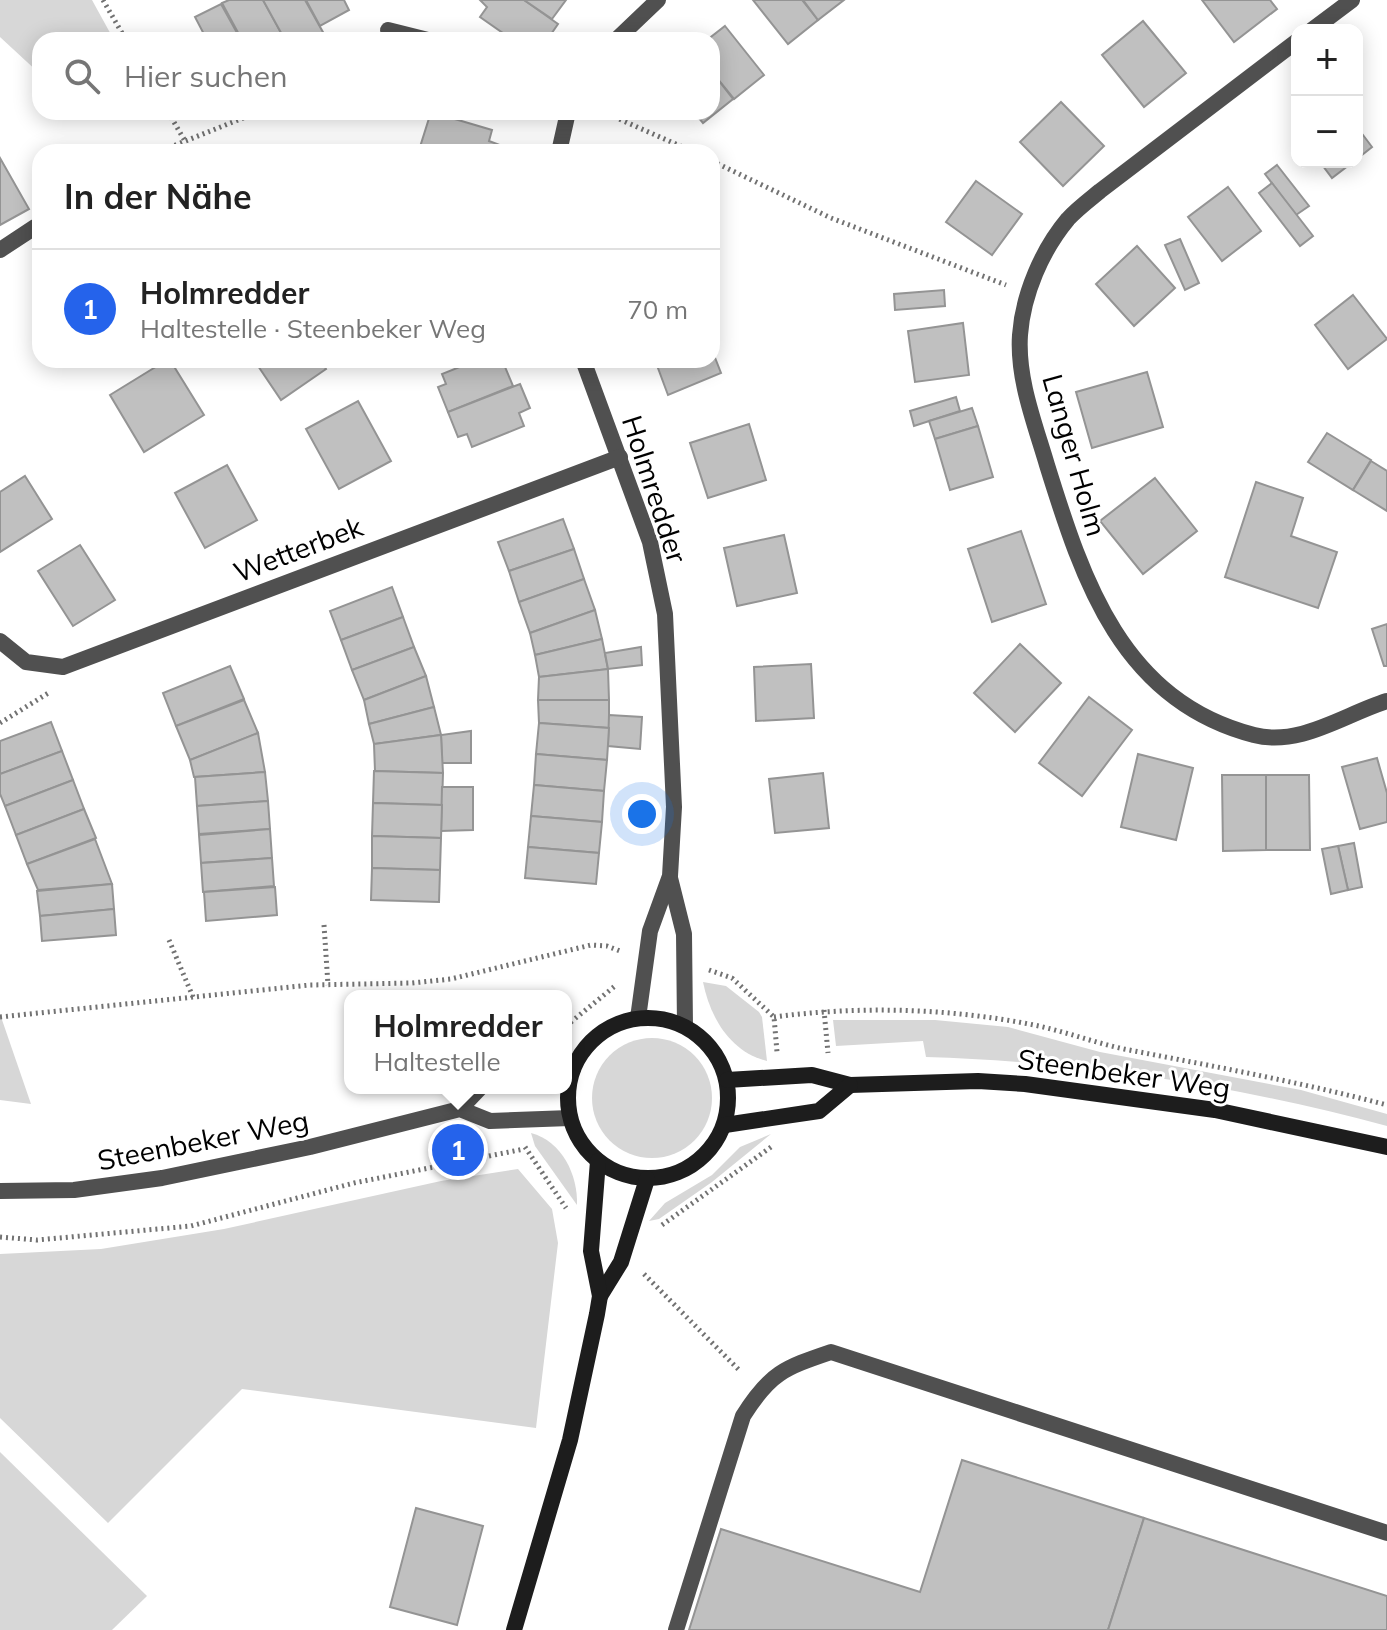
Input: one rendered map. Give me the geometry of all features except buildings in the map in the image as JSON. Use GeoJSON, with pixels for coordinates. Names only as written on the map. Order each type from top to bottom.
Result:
{"type":"FeatureCollection","features":[{"type":"Feature","properties":{"kind":"street"},"geometry":{"type":"LineString","coordinates":[[624,32],[658,0]]}},
{"type":"Feature","properties":{"kind":"street"},"geometry":{"type":"LineString","coordinates":[[1320,24],[1352,0]]}},
{"type":"Feature","properties":{"kind":"street"},"geometry":{"type":"LineString","coordinates":[[388,30],[396,32]]}},
{"type":"Feature","properties":{"kind":"street","name":"Langer Holm"},"geometry":{"type":"LineString","coordinates":[[1291,46],[1100,191],[1071,216],[1052,240],[1028,293],[1020,337],[1025,393],[1072,546],[1095,600],[1126,651],[1157,683],[1194,712],[1256,736],[1285,736],[1330,726],[1367,707],[1387,701]]}},
{"type":"Feature","properties":{"kind":"street"},"geometry":{"type":"LineString","coordinates":[[561,144],[566,120]]}},
{"type":"Feature","properties":{"kind":"street"},"geometry":{"type":"LineString","coordinates":[[0,250],[32,229]]}},
{"type":"Feature","properties":{"kind":"street","name":"Holmredder"},"geometry":{"type":"LineString","coordinates":[[586,368],[650,542],[665,614],[674,807],[670,876],[650,931],[638,1018]]}},
{"type":"Feature","properties":{"kind":"street","name":"Wetterbek"},"geometry":{"type":"LineString","coordinates":[[0,641],[26,662],[63,667],[620,457]]}},
{"type":"Feature","properties":{"kind":"street","name":"Holmredder"},"geometry":{"type":"LineString","coordinates":[[670,876],[684,934],[685,1026]]}},
{"type":"Feature","properties":{"kind":"street"},"geometry":{"type":"LineString","coordinates":[[568,1094],[570,1118],[585,1149],[598,1161],[621,1174],[647,1179],[680,1173],[695,1164],[718,1140],[725,1125],[729,1102],[722,1066],[707,1043],[685,1026],[662,1019],[624,1021],[598,1035],[572,1066]]}},
{"type":"Feature","properties":{"kind":"street","name":"Steenbeker Weg"},"geometry":{"type":"LineString","coordinates":[[727,1080],[812,1075],[850,1085],[978,1081],[1077,1089],[1241,1115],[1387,1147]]}},
{"type":"Feature","properties":{"kind":"street"},"geometry":{"type":"LineString","coordinates":[[725,1125],[819,1111],[850,1085]]}},
{"type":"Feature","properties":{"kind":"street"},"geometry":{"type":"LineString","coordinates":[[474,1094],[460,1109],[490,1121],[570,1118]]}},
{"type":"Feature","properties":{"kind":"street","name":"Steenbeker Weg"},"geometry":{"type":"LineString","coordinates":[[0,1191],[74,1190],[162,1178],[310,1147],[460,1109]]}},
{"type":"Feature","properties":{"kind":"street"},"geometry":{"type":"LineString","coordinates":[[598,1161],[591,1251],[600,1296]]}},
{"type":"Feature","properties":{"kind":"street"},"geometry":{"type":"LineString","coordinates":[[514,1630],[570,1440],[600,1296],[621,1262],[647,1179]]}},
{"type":"Feature","properties":{"kind":"street"},"geometry":{"type":"LineString","coordinates":[[676,1630],[743,1416],[759,1391],[788,1366],[831,1352],[1387,1533]]}},
{"type":"Feature","properties":{"kind":"path"},"geometry":{"type":"LineString","coordinates":[[103,0],[121,32]]}},
{"type":"Feature","properties":{"kind":"path"},"geometry":{"type":"LineString","coordinates":[[173,120],[185,141]]}},
{"type":"Feature","properties":{"kind":"path"},"geometry":{"type":"LineString","coordinates":[[178,144],[238,120]]}},
{"type":"Feature","properties":{"kind":"path"},"geometry":{"type":"LineString","coordinates":[[621,120],[676,144]]}},
{"type":"Feature","properties":{"kind":"path"},"geometry":{"type":"LineString","coordinates":[[720,165],[831,218],[1028,293]]}},
{"type":"Feature","properties":{"kind":"path"},"geometry":{"type":"LineString","coordinates":[[0,723],[49,693],[55,682]]}},
{"type":"Feature","properties":{"kind":"path"},"geometry":{"type":"LineString","coordinates":[[324,925],[328,985]]}},
{"type":"Feature","properties":{"kind":"path"},"geometry":{"type":"LineString","coordinates":[[169,940],[193,997]]}},
{"type":"Feature","properties":{"kind":"path"},"geometry":{"type":"LineString","coordinates":[[0,1017],[328,985],[451,979],[591,945],[607,946],[626,956]]}},
{"type":"Feature","properties":{"kind":"path"},"geometry":{"type":"LineString","coordinates":[[824,1010],[831,1080]]}},
{"type":"Feature","properties":{"kind":"path"},"geometry":{"type":"LineString","coordinates":[[774,1017],[824,1010],[970,1015],[1031,1024],[1099,1044],[1303,1083],[1387,1105]]}},
{"type":"Feature","properties":{"kind":"path"},"geometry":{"type":"LineString","coordinates":[[521,1120],[525,1149],[568,1211],[593,1219]]}},
{"type":"Feature","properties":{"kind":"path"},"geometry":{"type":"LineString","coordinates":[[0,1237],[37,1240],[191,1226],[354,1183],[525,1149]]}},
{"type":"Feature","properties":{"kind":"path"},"geometry":{"type":"LineString","coordinates":[[639,1269],[759,1391]]}},
{"type":"Feature","properties":{"kind":"shaded area"},"geometry":{"type":"Polygon","coordinates":[[[0,0],[92,0],[110,32],[32,32],[32,67],[0,37],[0,0]]]}},
{"type":"Feature","properties":{"kind":"shaded area"},"geometry":{"type":"Polygon","coordinates":[[[703,982],[726,986],[759,1012],[767,1061],[742,1050],[732,1041],[711,1008],[703,982]]]}},
{"type":"Feature","properties":{"kind":"shaded area"},"geometry":{"type":"Polygon","coordinates":[[[0,1014],[31,1104],[0,1100],[0,1014]]]}},
{"type":"Feature","properties":{"kind":"shaded area"},"geometry":{"type":"Polygon","coordinates":[[[833,1020],[935,1020],[1008,1027],[1100,1052],[1301,1090],[1387,1114],[1387,1126],[1216,1087],[1158,1078],[1043,1064],[926,1057],[923,1041],[836,1046],[833,1020]]]}},
{"type":"Feature","properties":{"kind":"shaded area"},"geometry":{"type":"Polygon","coordinates":[[[652,1038],[675,1043],[694,1056],[707,1075],[712,1098],[707,1121],[694,1140],[675,1153],[652,1158],[629,1153],[610,1140],[597,1121],[592,1098],[597,1075],[610,1056],[629,1043],[652,1038]]]}},
{"type":"Feature","properties":{"kind":"shaded area"},"geometry":{"type":"Polygon","coordinates":[[[531,1133],[551,1143],[566,1161],[575,1182],[577,1205],[535,1146],[531,1133]]]}},
{"type":"Feature","properties":{"kind":"shaded area"},"geometry":{"type":"Polygon","coordinates":[[[771,1134],[712,1182],[659,1219],[649,1221],[665,1203],[712,1175],[740,1147],[771,1134]]]}},
{"type":"Feature","properties":{"kind":"shaded area"},"geometry":{"type":"Polygon","coordinates":[[[518,1169],[552,1209],[558,1243],[536,1428],[242,1389],[108,1523],[0,1418],[0,1254],[101,1249],[224,1229],[441,1181],[518,1169]]]}},
{"type":"Feature","properties":{"kind":"shaded area"},"geometry":{"type":"Polygon","coordinates":[[[0,1452],[147,1596],[112,1630],[0,1630],[0,1452]]]}},
{"type":"Feature","properties":{"kind":"place","name":"Holmredder"},"geometry":{"type":"Point","coordinates":[458,1150]}}]}
